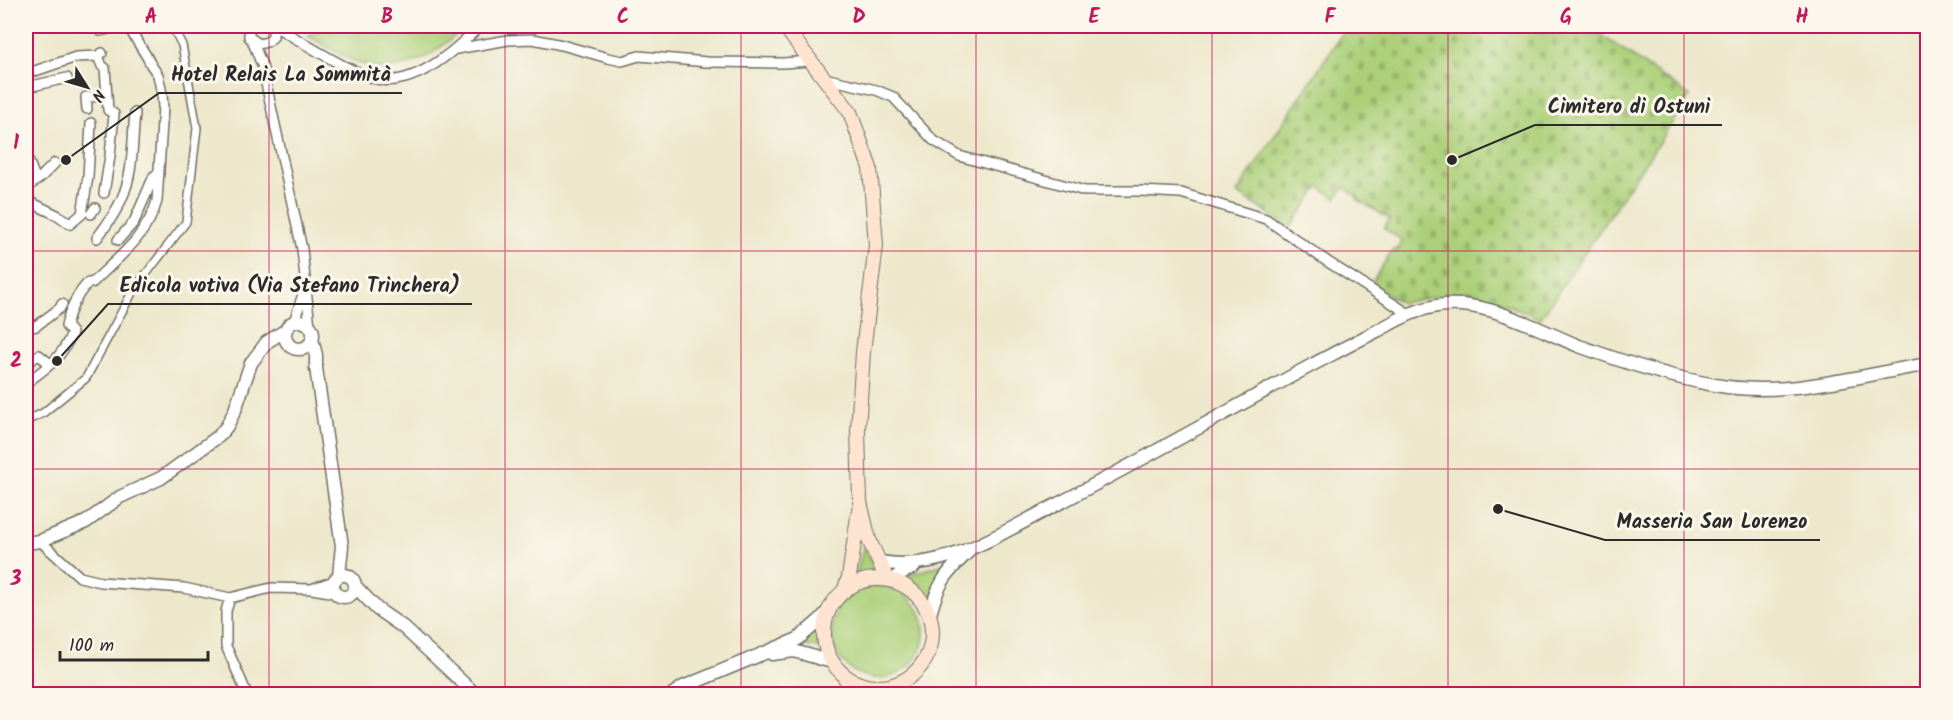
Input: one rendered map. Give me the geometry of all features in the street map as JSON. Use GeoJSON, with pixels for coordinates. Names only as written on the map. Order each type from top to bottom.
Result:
{"type":"FeatureCollection","features":[{"type":"Feature","properties":{"kind":"main road"},"geometry":{"type":"LineString","coordinates":[[784,26],[849,112],[870,168],[876,245],[863,352],[858,430],[860,502],[849,577],[844,591],[829,610],[824,627],[825,645],[832,662],[844,676],[854,694]]}},
{"type":"Feature","properties":{"kind":"main road"},"geometry":{"type":"LineString","coordinates":[[860,502],[869,540],[890,580]]}},
{"type":"Feature","properties":{"kind":"main road"},"geometry":{"type":"LineString","coordinates":[[844,591],[857,583],[872,579],[890,580],[909,588],[922,600],[930,615],[933,632],[930,649],[923,664],[895,689],[860,684],[844,676]]}},
{"type":"Feature","properties":{"kind":"street"},"geometry":{"type":"LineString","coordinates":[[26,28],[30,26]]}},
{"type":"Feature","properties":{"kind":"street"},"geometry":{"type":"LineString","coordinates":[[26,383],[61,354],[72,333],[66,326],[68,315],[87,283],[92,283],[140,235],[157,204],[164,107],[158,75],[129,28],[123,26],[98,28]]}},
{"type":"Feature","properties":{"kind":"street"},"geometry":{"type":"LineString","coordinates":[[26,421],[43,413],[86,378],[133,291],[186,222],[197,129],[182,45],[172,26]]}},
{"type":"Feature","properties":{"kind":"street"},"geometry":{"type":"LineString","coordinates":[[262,65],[273,28],[285,32],[365,76],[383,80],[415,74],[434,65],[456,49],[480,26]]}},
{"type":"Feature","properties":{"kind":"street"},"geometry":{"type":"LineString","coordinates":[[248,27],[249,37],[262,65],[302,249],[311,333],[342,546],[348,561],[343,585]]}},
{"type":"Feature","properties":{"kind":"street"},"geometry":{"type":"LineString","coordinates":[[456,49],[508,40],[533,39],[622,61],[639,56],[707,62],[783,63],[810,60]]}},
{"type":"Feature","properties":{"kind":"street"},"geometry":{"type":"LineString","coordinates":[[252,40],[259,44],[267,42]]}},
{"type":"Feature","properties":{"kind":"street"},"geometry":{"type":"LineString","coordinates":[[35,71],[76,57],[100,54],[106,74],[108,110],[114,114],[104,193]]}},
{"type":"Feature","properties":{"kind":"street"},"geometry":{"type":"LineString","coordinates":[[26,83],[32,86],[67,78]]}},
{"type":"Feature","properties":{"kind":"street"},"geometry":{"type":"LineString","coordinates":[[824,78],[876,90],[893,97],[933,140],[959,156],[1085,191],[1181,193],[1266,219],[1409,314]]}},
{"type":"Feature","properties":{"kind":"street"},"geometry":{"type":"LineString","coordinates":[[87,109],[86,97],[107,96]]}},
{"type":"Feature","properties":{"kind":"street"},"geometry":{"type":"LineString","coordinates":[[97,238],[112,218],[128,183],[135,113]]}},
{"type":"Feature","properties":{"kind":"street"},"geometry":{"type":"LineString","coordinates":[[26,200],[70,224],[82,214],[88,177],[91,123]]}},
{"type":"Feature","properties":{"kind":"street"},"geometry":{"type":"LineString","coordinates":[[26,155],[36,180]]}},
{"type":"Feature","properties":{"kind":"street"},"geometry":{"type":"LineString","coordinates":[[26,188],[55,163]]}},
{"type":"Feature","properties":{"kind":"street"},"geometry":{"type":"LineString","coordinates":[[118,240],[134,222],[154,176],[159,173]]}},
{"type":"Feature","properties":{"kind":"street"},"geometry":{"type":"LineString","coordinates":[[306,283],[285,339],[307,353],[316,368]]}},
{"type":"Feature","properties":{"kind":"street"},"geometry":{"type":"LineString","coordinates":[[26,329],[36,326],[62,304]]}},
{"type":"Feature","properties":{"kind":"street"},"geometry":{"type":"LineString","coordinates":[[890,580],[921,564],[971,549],[1138,462],[1226,411],[1409,314],[1447,304],[1470,306],[1500,314],[1586,348],[1672,376],[1748,390],[1819,383],[1928,364]]}},
{"type":"Feature","properties":{"kind":"street"},"geometry":{"type":"LineString","coordinates":[[26,543],[40,541],[86,522],[120,496],[161,478],[219,436],[235,410],[251,363],[267,342],[290,326],[302,321],[311,333]]}},
{"type":"Feature","properties":{"kind":"street"},"geometry":{"type":"LineString","coordinates":[[263,348],[277,345],[306,346],[311,333]]}},
{"type":"Feature","properties":{"kind":"street"},"geometry":{"type":"LineString","coordinates":[[26,363],[39,355],[50,364]]}},
{"type":"Feature","properties":{"kind":"street"},"geometry":{"type":"LineString","coordinates":[[40,541],[80,577],[102,582],[184,588],[230,598],[271,588],[312,589],[343,585],[403,627],[475,694]]}},
{"type":"Feature","properties":{"kind":"street"},"geometry":{"type":"LineString","coordinates":[[930,615],[947,572],[971,549]]}},
{"type":"Feature","properties":{"kind":"street"},"geometry":{"type":"LineString","coordinates":[[879,562],[898,565],[921,564]]}},
{"type":"Feature","properties":{"kind":"street"},"geometry":{"type":"LineString","coordinates":[[230,598],[226,611],[226,646],[247,694]]}},
{"type":"Feature","properties":{"kind":"street"},"geometry":{"type":"LineString","coordinates":[[673,694],[683,687],[798,639],[829,610]]}},
{"type":"Feature","properties":{"kind":"street"},"geometry":{"type":"LineString","coordinates":[[759,655],[794,651],[832,662]]}},
{"type":"Feature","properties":{"kind":"green space"},"geometry":{"type":"Polygon","coordinates":[[[316,26],[466,26],[444,45],[419,60],[392,68],[377,68],[348,58],[308,36],[318,31],[316,26]]]}},
{"type":"Feature","properties":{"kind":"green space"},"geometry":{"type":"Polygon","coordinates":[[[1347,26],[1588,26],[1690,96],[1540,319],[1497,300],[1469,291],[1401,303],[1371,284],[1393,249],[1396,251],[1403,241],[1384,228],[1390,219],[1357,199],[1358,197],[1344,187],[1336,198],[1319,187],[1290,228],[1237,193],[1347,26]]]}},
{"type":"Feature","properties":{"kind":"green space"},"geometry":{"type":"Polygon","coordinates":[[[864,545],[876,570],[872,576],[855,579],[864,545]]]}},
{"type":"Feature","properties":{"kind":"green space"},"geometry":{"type":"Polygon","coordinates":[[[948,563],[930,600],[903,580],[903,576],[948,563]]]}},
{"type":"Feature","properties":{"kind":"green space"},"geometry":{"type":"Polygon","coordinates":[[[878,586],[896,589],[911,599],[921,614],[924,632],[921,650],[911,665],[896,675],[878,678],[860,675],[845,665],[835,650],[832,632],[835,614],[845,599],[860,589],[878,586]]]}},
{"type":"Feature","properties":{"kind":"green space"},"geometry":{"type":"Polygon","coordinates":[[[818,629],[818,648],[798,644],[818,629]]]}},
{"type":"Feature","properties":{"kind":"place","name":"Hotel Relais La Sommità"},"geometry":{"type":"Point","coordinates":[66,160]}},
{"type":"Feature","properties":{"kind":"place","name":"Cimitero di Ostuni"},"geometry":{"type":"Point","coordinates":[1452,160]}},
{"type":"Feature","properties":{"kind":"place","name":"Edicola votiva (Via Stefano Trinchera)"},"geometry":{"type":"Point","coordinates":[57,361]}},
{"type":"Feature","properties":{"kind":"place","name":"Masseria San Lorenzo"},"geometry":{"type":"Point","coordinates":[1498,509]}}]}
